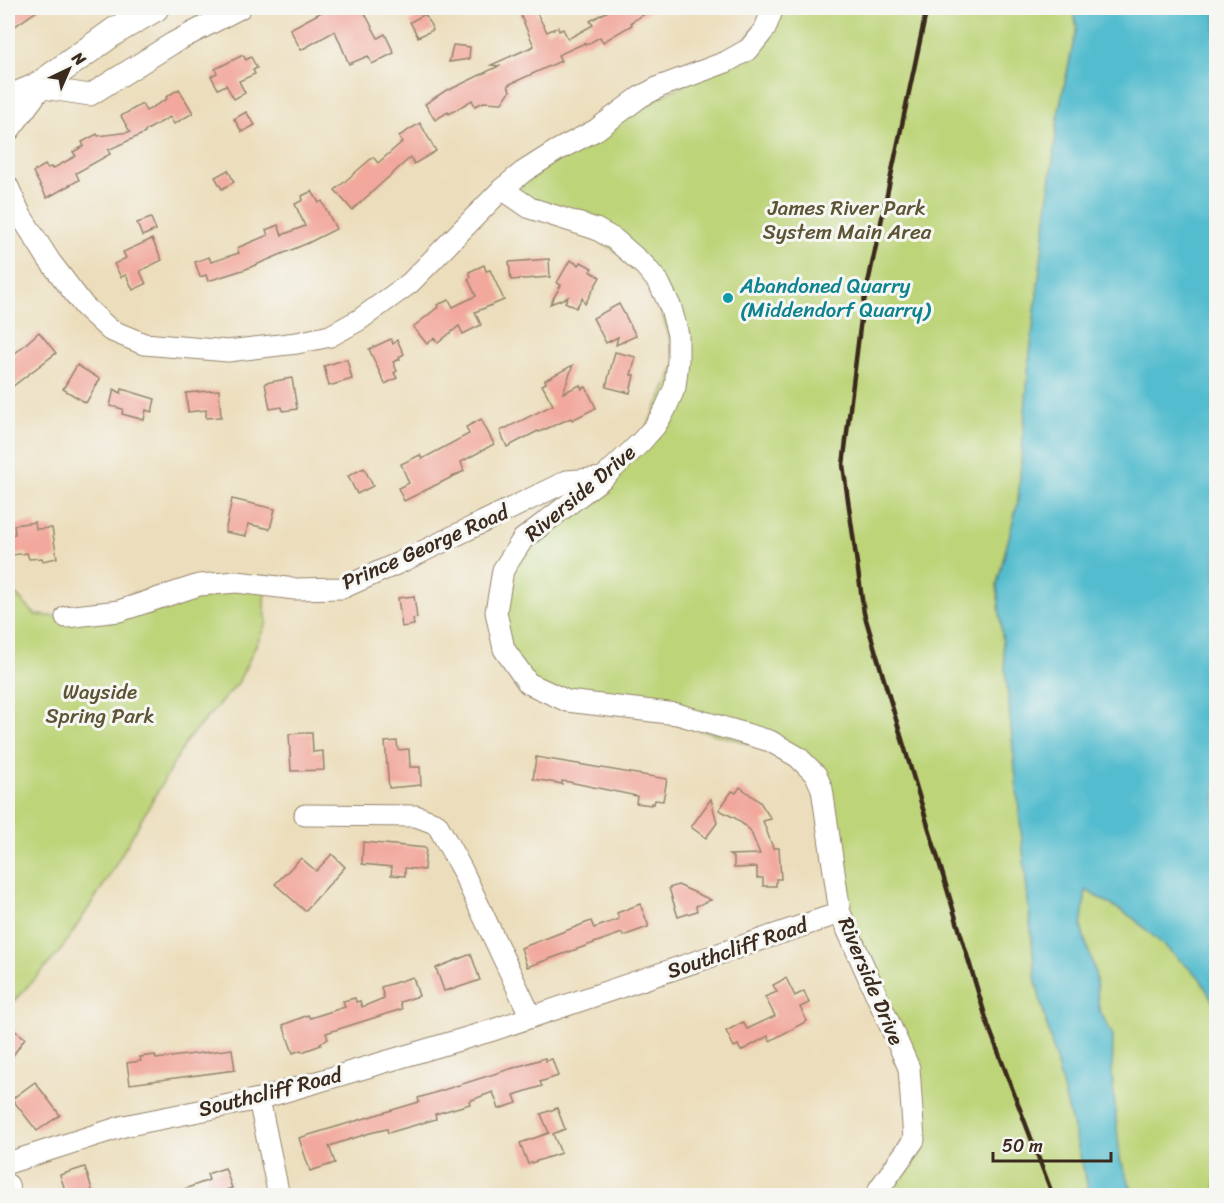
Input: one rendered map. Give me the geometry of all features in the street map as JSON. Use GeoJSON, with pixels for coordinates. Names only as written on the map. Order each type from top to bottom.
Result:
{"type":"FeatureCollection","features":[{"type":"Feature","properties":{"kind":"main road"},"geometry":{"type":"LineString","coordinates":[[8,99],[37,87],[115,31],[155,8]]}},
{"type":"Feature","properties":{"kind":"main road"},"geometry":{"type":"LineString","coordinates":[[8,127],[37,87]]}},
{"type":"Feature","properties":{"kind":"street"},"geometry":{"type":"LineString","coordinates":[[37,87],[90,95],[173,43],[240,8]]}},
{"type":"Feature","properties":{"kind":"street"},"geometry":{"type":"LineString","coordinates":[[8,187],[21,216],[49,260],[84,306],[110,330],[144,344],[228,351],[297,343],[330,336],[359,320],[410,283],[502,189],[540,161],[596,130],[640,97],[659,87],[739,56],[757,41],[768,23],[773,8]]}},
{"type":"Feature","properties":{"kind":"street","name":"Riverside Drive"},"geometry":{"type":"LineString","coordinates":[[502,189],[530,208],[578,223],[614,239],[645,266],[658,284],[671,308],[678,335],[675,387],[655,426],[603,478],[523,539],[503,570],[496,612],[504,649],[528,683],[567,701],[677,714],[770,741],[798,757],[816,775],[822,789],[840,913],[909,1068],[914,1140],[879,1189],[880,1196]]}},
{"type":"Feature","properties":{"kind":"street","name":"Prince George Road"},"geometry":{"type":"LineString","coordinates":[[66,617],[120,611],[199,585],[237,582],[295,589],[342,588],[567,482],[603,478]]}},
{"type":"Feature","properties":{"kind":"street"},"geometry":{"type":"LineString","coordinates":[[304,815],[416,816],[437,824],[462,870],[531,1017]]}},
{"type":"Feature","properties":{"kind":"street","name":"Southcliff Road"},"geometry":{"type":"LineString","coordinates":[[8,1163],[124,1126],[259,1099],[531,1017],[840,913]]}},
{"type":"Feature","properties":{"kind":"street"},"geometry":{"type":"LineString","coordinates":[[259,1099],[279,1196]]}},
{"type":"Feature","properties":{"kind":"street"},"geometry":{"type":"LineString","coordinates":[[8,1185],[11,1196]]}},
{"type":"Feature","properties":{"kind":"green space","name":"James River Park System Main Area"},"geometry":{"type":"Polygon","coordinates":[[[772,8],[1072,8],[1077,27],[1059,110],[1029,362],[1018,502],[997,584],[1036,982],[1090,1195],[880,1195],[914,1140],[909,1068],[840,913],[822,789],[798,757],[528,683],[504,649],[503,570],[640,443],[678,361],[645,266],[502,189],[523,172],[726,62],[772,8]]]}},
{"type":"Feature","properties":{"kind":"green space","name":"Wayside Spring Park"},"geometry":{"type":"Polygon","coordinates":[[[265,585],[264,606],[267,622],[238,683],[187,740],[105,883],[59,953],[8,1007],[8,587],[36,615],[66,617],[135,593],[160,588],[265,585]]]}},
{"type":"Feature","properties":{"kind":"green space"},"geometry":{"type":"Polygon","coordinates":[[[1086,890],[1132,917],[1199,977],[1216,1007],[1216,1195],[1134,1195],[1120,1159],[1112,1075],[1113,1036],[1099,1009],[1095,972],[1081,927],[1086,890]]]}},
{"type":"Feature","properties":{"kind":"water"},"geometry":{"type":"Polygon","coordinates":[[[1072,8],[1216,8],[1216,1007],[1199,977],[1132,917],[1086,890],[1081,927],[1095,972],[1099,1009],[1113,1036],[1112,1075],[1120,1159],[1134,1195],[1090,1195],[1036,982],[997,584],[1018,502],[1029,362],[1059,110],[1077,27],[1072,8]]]}},
{"type":"Feature","properties":{"kind":"building"},"geometry":{"type":"Polygon","coordinates":[[[8,8],[41,8],[8,31],[8,8]]]}},
{"type":"Feature","properties":{"kind":"building"},"geometry":{"type":"Polygon","coordinates":[[[329,8],[362,8],[378,38],[385,34],[394,53],[372,64],[368,56],[349,64],[335,31],[301,50],[290,29],[329,8]]]}},
{"type":"Feature","properties":{"kind":"building"},"geometry":{"type":"Polygon","coordinates":[[[534,8],[547,32],[558,27],[559,31],[563,29],[568,39],[593,25],[590,21],[613,8],[655,8],[603,42],[600,37],[586,45],[585,43],[558,55],[561,61],[508,85],[510,91],[502,103],[484,102],[475,106],[472,100],[435,120],[425,104],[448,89],[499,66],[491,65],[534,46],[520,14],[534,8]]]}},
{"type":"Feature","properties":{"kind":"building"},"geometry":{"type":"Polygon","coordinates":[[[425,14],[433,30],[418,37],[410,22],[425,14]]]}},
{"type":"Feature","properties":{"kind":"building"},"geometry":{"type":"Polygon","coordinates":[[[453,45],[470,47],[469,59],[449,62],[453,45]]]}},
{"type":"Feature","properties":{"kind":"building"},"geometry":{"type":"Polygon","coordinates":[[[243,55],[246,60],[251,57],[257,68],[253,70],[255,74],[239,81],[245,93],[234,99],[226,85],[218,89],[211,76],[217,73],[215,69],[243,55]]]}},
{"type":"Feature","properties":{"kind":"building"},"geometry":{"type":"Polygon","coordinates":[[[179,89],[193,113],[174,124],[170,117],[145,133],[108,150],[110,154],[76,173],[79,180],[47,198],[33,172],[45,165],[52,169],[76,156],[73,152],[84,146],[82,142],[97,134],[98,136],[130,132],[121,116],[142,104],[146,111],[179,89]]]}},
{"type":"Feature","properties":{"kind":"building"},"geometry":{"type":"Polygon","coordinates":[[[246,112],[255,125],[242,132],[234,119],[246,112]]]}},
{"type":"Feature","properties":{"kind":"building"},"geometry":{"type":"Polygon","coordinates":[[[420,123],[436,151],[414,164],[411,157],[352,210],[335,190],[373,157],[378,163],[402,142],[399,136],[420,123]]]}},
{"type":"Feature","properties":{"kind":"building"},"geometry":{"type":"Polygon","coordinates":[[[228,170],[234,182],[222,189],[215,177],[228,170]]]}},
{"type":"Feature","properties":{"kind":"building"},"geometry":{"type":"Polygon","coordinates":[[[312,191],[319,203],[322,201],[336,229],[246,269],[208,281],[206,275],[200,277],[195,262],[209,257],[211,262],[239,253],[237,248],[268,235],[266,230],[278,225],[282,235],[305,226],[295,204],[303,200],[302,196],[312,191]]]}},
{"type":"Feature","properties":{"kind":"building"},"geometry":{"type":"Polygon","coordinates":[[[151,218],[156,230],[142,236],[137,223],[151,218]]]}},
{"type":"Feature","properties":{"kind":"building"},"geometry":{"type":"Polygon","coordinates":[[[152,239],[162,260],[140,271],[146,284],[133,290],[126,275],[121,277],[114,264],[126,258],[123,252],[152,239]]]}},
{"type":"Feature","properties":{"kind":"building"},"geometry":{"type":"Polygon","coordinates":[[[549,259],[550,277],[511,280],[509,262],[549,259]]]}},
{"type":"Feature","properties":{"kind":"building"},"geometry":{"type":"Polygon","coordinates":[[[570,260],[579,265],[581,262],[592,268],[590,271],[600,277],[585,304],[582,298],[576,308],[565,302],[568,297],[550,304],[561,285],[557,283],[570,260]]]}},
{"type":"Feature","properties":{"kind":"building"},"geometry":{"type":"Polygon","coordinates":[[[484,265],[486,271],[490,270],[504,300],[475,312],[481,325],[463,334],[459,326],[438,343],[434,338],[427,344],[413,327],[438,307],[437,305],[449,300],[453,307],[476,296],[468,279],[471,277],[469,272],[484,265]]]}},
{"type":"Feature","properties":{"kind":"building"},"geometry":{"type":"Polygon","coordinates":[[[619,304],[636,336],[616,345],[618,337],[606,343],[593,318],[619,304]]]}},
{"type":"Feature","properties":{"kind":"building"},"geometry":{"type":"Polygon","coordinates":[[[39,332],[56,353],[8,390],[8,357],[39,332]]]}},
{"type":"Feature","properties":{"kind":"building"},"geometry":{"type":"Polygon","coordinates":[[[391,339],[393,344],[397,340],[404,354],[393,362],[397,378],[385,384],[369,349],[391,339]]]}},
{"type":"Feature","properties":{"kind":"building"},"geometry":{"type":"Polygon","coordinates":[[[615,352],[636,357],[631,375],[634,375],[630,393],[606,387],[615,352]]]}},
{"type":"Feature","properties":{"kind":"building"},"geometry":{"type":"Polygon","coordinates":[[[347,359],[352,379],[329,386],[324,366],[347,359]]]}},
{"type":"Feature","properties":{"kind":"building"},"geometry":{"type":"Polygon","coordinates":[[[77,365],[100,379],[86,403],[63,389],[77,365]]]}},
{"type":"Feature","properties":{"kind":"building"},"geometry":{"type":"Polygon","coordinates":[[[573,365],[563,393],[580,385],[582,389],[586,387],[596,408],[572,420],[571,418],[538,431],[507,447],[500,431],[553,405],[542,385],[546,383],[545,380],[573,365]]]}},
{"type":"Feature","properties":{"kind":"building"},"geometry":{"type":"Polygon","coordinates":[[[292,378],[297,409],[283,411],[282,407],[270,409],[265,383],[292,378]]]}},
{"type":"Feature","properties":{"kind":"building"},"geometry":{"type":"Polygon","coordinates":[[[114,389],[121,393],[122,389],[155,399],[152,412],[146,410],[144,420],[122,414],[123,409],[110,406],[114,389]]]}},
{"type":"Feature","properties":{"kind":"building"},"geometry":{"type":"Polygon","coordinates":[[[219,390],[221,417],[206,418],[206,410],[188,412],[186,393],[219,390]]]}},
{"type":"Feature","properties":{"kind":"building"},"geometry":{"type":"Polygon","coordinates":[[[481,419],[494,444],[461,462],[464,471],[404,501],[398,488],[409,483],[401,464],[420,455],[422,459],[469,434],[466,427],[481,419]]]}},
{"type":"Feature","properties":{"kind":"building"},"geometry":{"type":"Polygon","coordinates":[[[364,468],[373,486],[357,494],[348,476],[364,468]]]}},
{"type":"Feature","properties":{"kind":"building"},"geometry":{"type":"Polygon","coordinates":[[[232,499],[275,509],[270,529],[248,524],[246,536],[225,532],[232,499]]]}},
{"type":"Feature","properties":{"kind":"building"},"geometry":{"type":"Polygon","coordinates":[[[35,522],[36,529],[52,528],[57,558],[43,561],[42,558],[29,559],[27,553],[12,555],[9,535],[15,534],[14,525],[35,522]]]}},
{"type":"Feature","properties":{"kind":"building"},"geometry":{"type":"Polygon","coordinates":[[[414,596],[417,618],[413,619],[414,625],[402,627],[398,598],[414,596]]]}},
{"type":"Feature","properties":{"kind":"building"},"geometry":{"type":"Polygon","coordinates":[[[312,733],[313,752],[323,751],[324,770],[291,771],[289,734],[312,733]]]}},
{"type":"Feature","properties":{"kind":"building"},"geometry":{"type":"Polygon","coordinates":[[[397,741],[398,750],[409,749],[410,767],[420,767],[421,785],[389,788],[385,742],[397,741]]]}},
{"type":"Feature","properties":{"kind":"building"},"geometry":{"type":"Polygon","coordinates":[[[536,757],[667,779],[663,801],[655,800],[651,805],[636,803],[637,796],[569,782],[562,781],[562,784],[533,779],[536,757]]]}},
{"type":"Feature","properties":{"kind":"building"},"geometry":{"type":"Polygon","coordinates":[[[740,787],[760,802],[771,819],[763,821],[773,848],[779,848],[781,879],[776,879],[776,886],[763,886],[763,878],[757,878],[757,867],[734,868],[734,858],[729,855],[760,854],[750,830],[735,818],[719,810],[732,791],[736,793],[740,787]]]}},
{"type":"Feature","properties":{"kind":"building"},"geometry":{"type":"Polygon","coordinates":[[[711,799],[717,823],[706,838],[691,827],[711,799]]]}},
{"type":"Feature","properties":{"kind":"building"},"geometry":{"type":"Polygon","coordinates":[[[363,842],[426,848],[424,870],[405,868],[405,876],[391,875],[392,867],[362,864],[363,842]]]}},
{"type":"Feature","properties":{"kind":"building"},"geometry":{"type":"Polygon","coordinates":[[[332,854],[345,867],[305,911],[275,884],[301,858],[316,871],[332,854]]]}},
{"type":"Feature","properties":{"kind":"building"},"geometry":{"type":"Polygon","coordinates":[[[678,885],[711,900],[696,906],[697,911],[678,917],[669,888],[678,885]]]}},
{"type":"Feature","properties":{"kind":"building"},"geometry":{"type":"Polygon","coordinates":[[[640,904],[648,927],[623,936],[622,933],[527,967],[521,948],[591,921],[594,928],[619,919],[617,913],[640,904]]]}},
{"type":"Feature","properties":{"kind":"building"},"geometry":{"type":"Polygon","coordinates":[[[471,954],[480,980],[444,991],[436,968],[471,954]]]}},
{"type":"Feature","properties":{"kind":"building"},"geometry":{"type":"Polygon","coordinates":[[[413,977],[419,996],[400,1002],[402,1009],[326,1033],[328,1039],[320,1043],[321,1045],[293,1053],[283,1025],[308,1015],[310,1018],[345,1007],[343,1001],[355,998],[356,1002],[360,1001],[362,1007],[384,998],[381,987],[413,977]]]}},
{"type":"Feature","properties":{"kind":"building"},"geometry":{"type":"Polygon","coordinates":[[[786,978],[795,996],[804,991],[809,1003],[800,1007],[807,1021],[770,1041],[768,1036],[741,1051],[738,1045],[734,1047],[726,1031],[743,1022],[747,1029],[775,1016],[765,997],[777,992],[773,985],[786,978]]]}},
{"type":"Feature","properties":{"kind":"building"},"geometry":{"type":"Polygon","coordinates":[[[8,1026],[25,1038],[8,1063],[8,1026]]]}},
{"type":"Feature","properties":{"kind":"building"},"geometry":{"type":"Polygon","coordinates":[[[232,1049],[235,1070],[130,1084],[127,1063],[141,1061],[140,1057],[155,1055],[156,1059],[232,1049]]]}},
{"type":"Feature","properties":{"kind":"building"},"geometry":{"type":"Polygon","coordinates":[[[545,1058],[546,1061],[552,1059],[558,1076],[540,1082],[542,1086],[514,1095],[517,1103],[499,1109],[493,1092],[469,1101],[470,1104],[435,1114],[436,1119],[388,1133],[387,1129],[370,1133],[329,1146],[335,1163],[310,1171],[299,1138],[419,1102],[418,1098],[545,1058]]]}},
{"type":"Feature","properties":{"kind":"building"},"geometry":{"type":"Polygon","coordinates":[[[35,1082],[60,1115],[37,1131],[12,1099],[35,1082]]]}},
{"type":"Feature","properties":{"kind":"building"},"geometry":{"type":"Polygon","coordinates":[[[557,1108],[565,1129],[553,1134],[561,1153],[528,1164],[520,1143],[549,1133],[541,1114],[557,1108]]]}},
{"type":"Feature","properties":{"kind":"building"},"geometry":{"type":"Polygon","coordinates":[[[85,1167],[94,1196],[67,1196],[60,1175],[85,1167]]]}},
{"type":"Feature","properties":{"kind":"building"},"geometry":{"type":"Polygon","coordinates":[[[225,1168],[232,1188],[215,1194],[215,1196],[171,1196],[171,1194],[209,1180],[207,1174],[225,1168]]]}},
{"type":"Feature","properties":{"kind":"railway"},"geometry":{"type":"LineString","coordinates":[[927,8],[862,311],[843,465],[864,613],[988,1025],[1053,1196]]}},
{"type":"Feature","properties":{"kind":"place","name":"Abandoned Quarry (Middendorf Quarry)"},"geometry":{"type":"Point","coordinates":[728,298]}}]}
